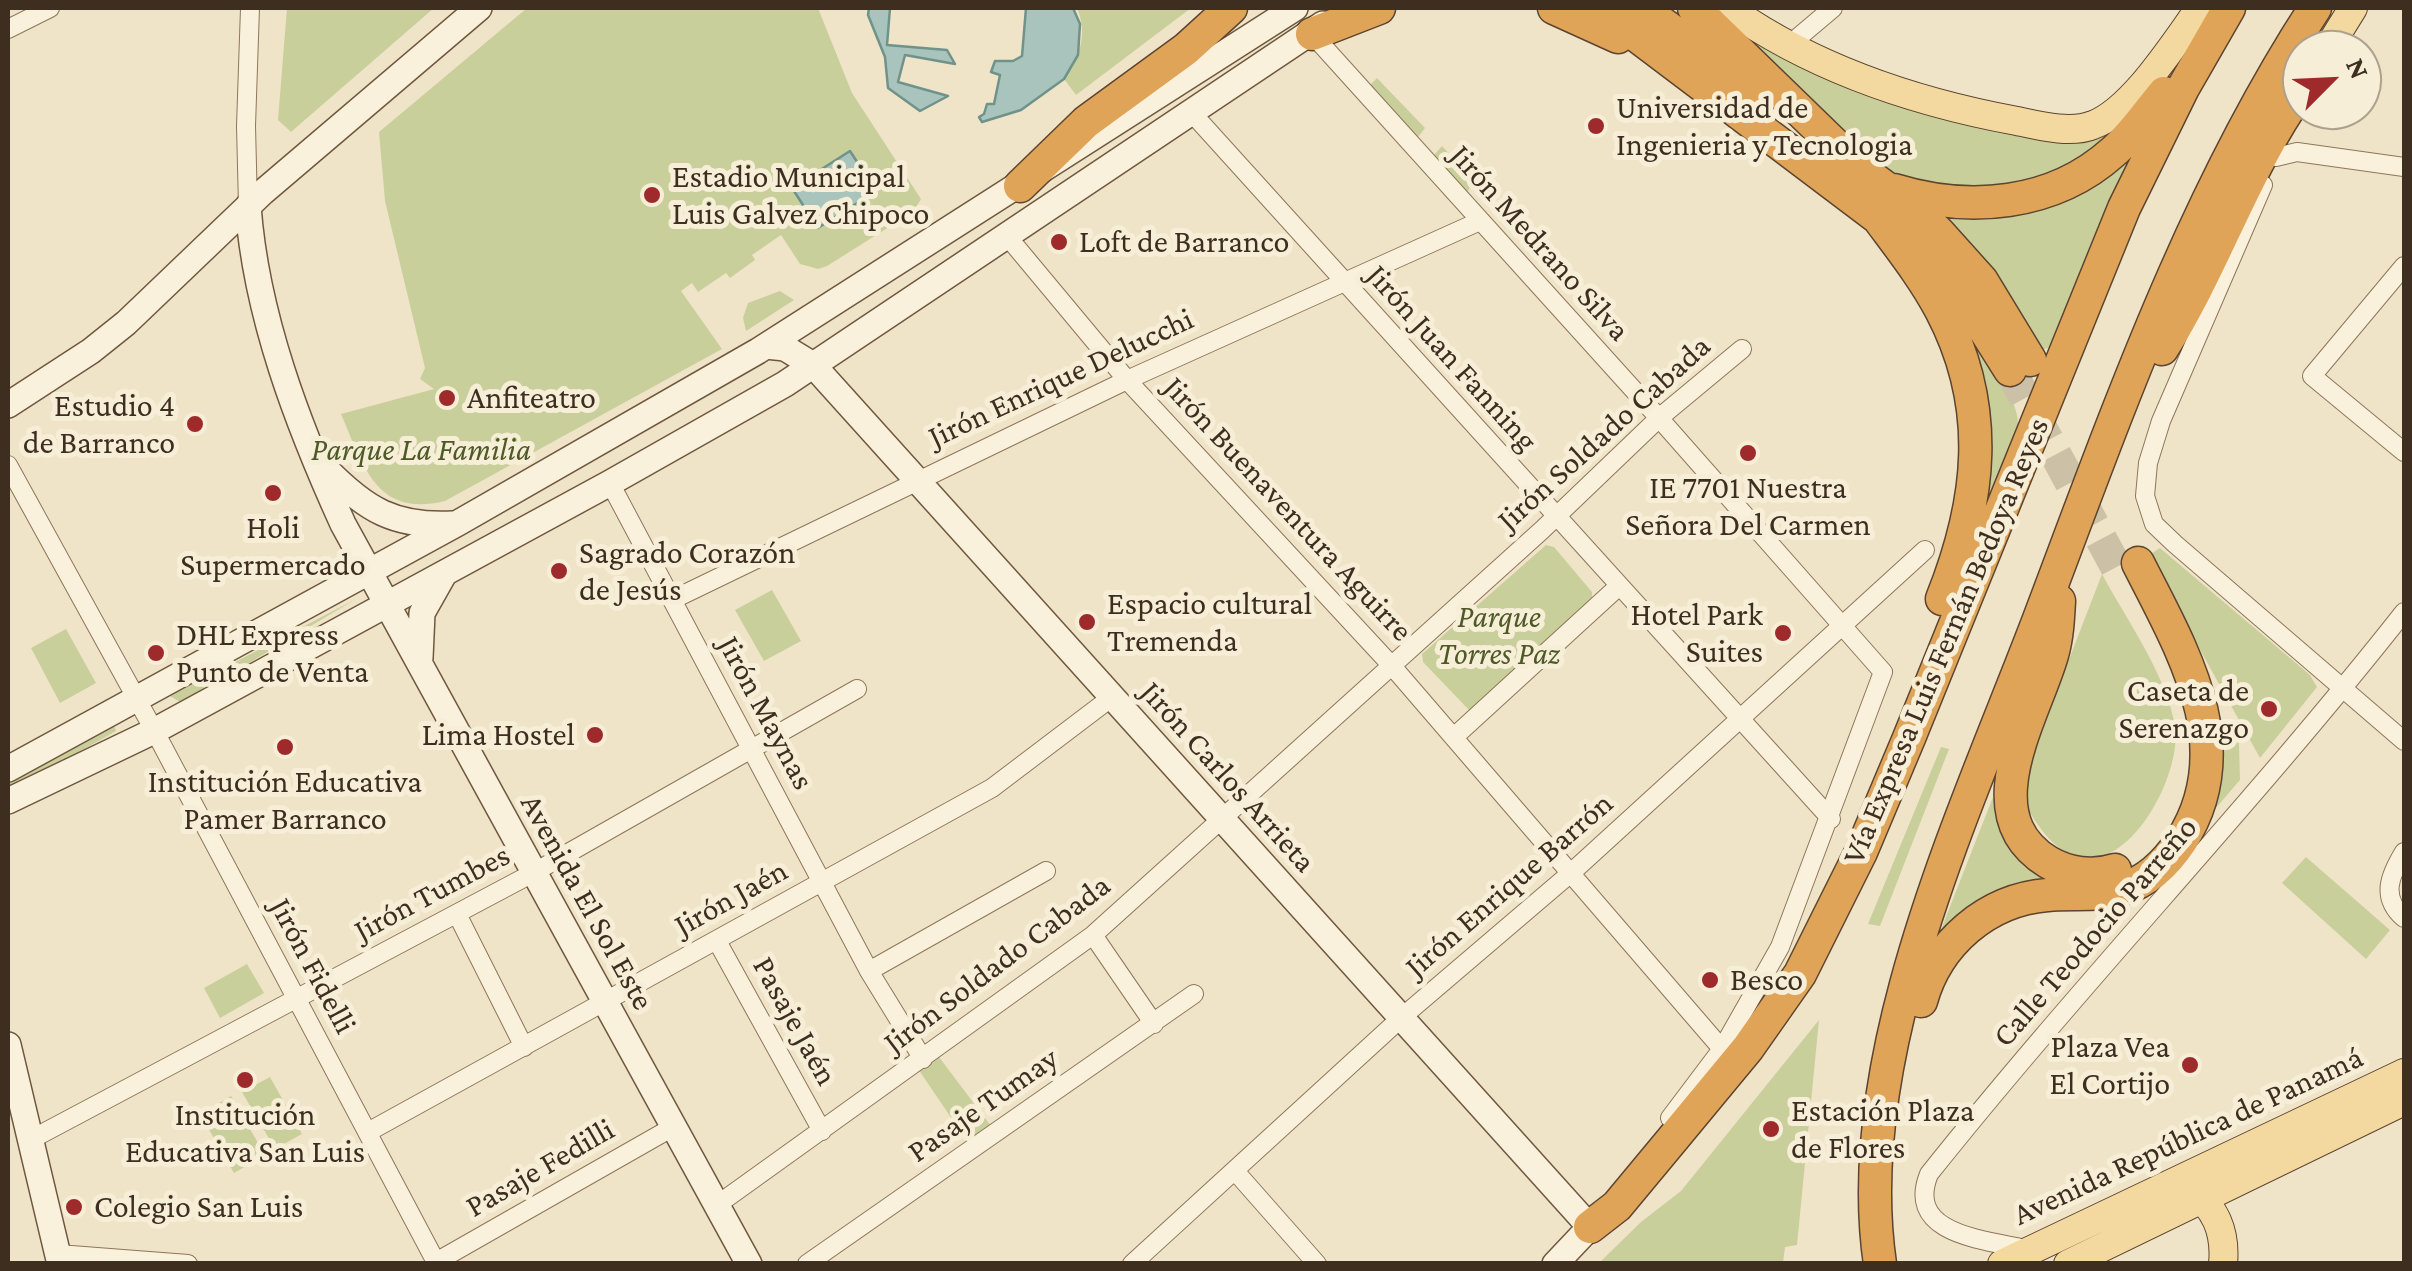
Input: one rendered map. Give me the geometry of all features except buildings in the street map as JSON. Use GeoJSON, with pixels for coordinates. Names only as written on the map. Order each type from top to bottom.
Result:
{"type":"FeatureCollection","features":[{"type":"Feature","properties":{"kind":"highway"},"geometry":{"type":"LineString","coordinates":[[1020,186],[1086,122],[1186,49],[1231,8]]}},
{"type":"Feature","properties":{"kind":"highway"},"geometry":{"type":"LineString","coordinates":[[1303,21],[1379,8]]}},
{"type":"Feature","properties":{"kind":"highway"},"geometry":{"type":"LineString","coordinates":[[1554,8],[1606,20]]}},
{"type":"Feature","properties":{"kind":"highway"},"geometry":{"type":"LineString","coordinates":[[1575,8],[1606,20],[1698,84],[1938,232],[1997,304],[2020,366]]}},
{"type":"Feature","properties":{"kind":"highway"},"geometry":{"type":"LineString","coordinates":[[1641,8],[1731,73],[1873,190],[1964,202],[2003,202],[2056,188],[2086,172],[2124,142],[2206,44]]}},
{"type":"Feature","properties":{"kind":"highway"},"geometry":{"type":"LineString","coordinates":[[1678,8],[1731,73]]}},
{"type":"Feature","properties":{"kind":"highway"},"geometry":{"type":"LineString","coordinates":[[1694,8],[1873,190],[1930,292],[1962,362],[1974,421],[1972,509],[1958,558],[1800,974]]}},
{"type":"Feature","properties":{"kind":"highway","name":"Vía Expresa Luis Fernán Bedoya Reyes"},"geometry":{"type":"LineString","coordinates":[[1590,1226],[1617,1206],[1748,1048],[1800,974],[1861,852],[1910,738],[2124,208],[2206,44],[2229,8]]}},
{"type":"Feature","properties":{"kind":"highway"},"geometry":{"type":"LineString","coordinates":[[1883,1257],[1876,1164],[1884,1082],[1919,940],[2118,416],[2214,188],[2272,76],[2314,8]]}},
{"type":"Feature","properties":{"kind":"highway"},"geometry":{"type":"LineString","coordinates":[[2118,416],[2280,154],[2288,130]]}},
{"type":"Feature","properties":{"kind":"highway"},"geometry":{"type":"LineString","coordinates":[[1876,1164],[1894,1112],[1926,984],[1947,948],[1977,921],[2014,901],[2108,892],[2140,881],[2168,858],[2194,815],[2207,756],[2203,709],[2184,654],[2129,568],[2178,695],[2186,735],[2186,769],[2178,804],[2152,846],[2127,866],[2110,872],[2087,874],[2053,865],[2034,852],[2016,821],[2010,793],[2018,747],[2052,655],[2058,625],[2060,564]]}},
{"type":"Feature","properties":{"kind":"main road"},"geometry":{"type":"LineString","coordinates":[[8,404],[91,351],[126,323],[248,206],[479,8]]}},
{"type":"Feature","properties":{"kind":"main road"},"geometry":{"type":"LineString","coordinates":[[8,768],[502,498],[766,346],[1020,186],[1303,21],[1342,8]]}},
{"type":"Feature","properties":{"kind":"main road"},"geometry":{"type":"LineString","coordinates":[[1728,8],[1788,46],[1895,93],[1975,114],[2068,128],[2089,127],[2103,121],[2136,91],[2200,8]]}},
{"type":"Feature","properties":{"kind":"main road"},"geometry":{"type":"LineString","coordinates":[[2339,30],[2353,8]]}},
{"type":"Feature","properties":{"kind":"main road"},"geometry":{"type":"LineString","coordinates":[[8,801],[154,731],[610,483],[813,365],[1192,113],[1303,21]]}},
{"type":"Feature","properties":{"kind":"main road","name":"Avenida El Sol Este"},"geometry":{"type":"LineString","coordinates":[[248,206],[255,261],[271,326],[312,455],[369,572],[750,1264]]}},
{"type":"Feature","properties":{"kind":"main road","name":"Jirón Carlos Arrieta"},"geometry":{"type":"LineString","coordinates":[[766,346],[785,348],[813,365],[1590,1226]]}},
{"type":"Feature","properties":{"kind":"main road"},"geometry":{"type":"LineString","coordinates":[[312,455],[347,491],[385,516],[415,524],[458,523]]}},
{"type":"Feature","properties":{"kind":"main road"},"geometry":{"type":"LineString","coordinates":[[502,498],[493,514],[500,528],[509,530],[532,524]]}},
{"type":"Feature","properties":{"kind":"main road"},"geometry":{"type":"LineString","coordinates":[[420,663],[422,613],[446,571]]}},
{"type":"Feature","properties":{"kind":"main road"},"geometry":{"type":"LineString","coordinates":[[8,1045],[59,1258]]}},
{"type":"Feature","properties":{"kind":"main road","name":"Avenida República de Panamá"},"geometry":{"type":"LineString","coordinates":[[2002,1264],[2404,1073]]}},
{"type":"Feature","properties":{"kind":"main road","name":"Avenida República de Panamá"},"geometry":{"type":"LineString","coordinates":[[2068,1264],[2404,1102]]}},
{"type":"Feature","properties":{"kind":"main road"},"geometry":{"type":"LineString","coordinates":[[2168,1185],[2202,1198],[2222,1231],[2222,1264]]}},
{"type":"Feature","properties":{"kind":"main road"},"geometry":{"type":"LineString","coordinates":[[1555,1264],[1590,1226]]}},
{"type":"Feature","properties":{"kind":"street"},"geometry":{"type":"LineString","coordinates":[[8,29],[50,8]]}},
{"type":"Feature","properties":{"kind":"street"},"geometry":{"type":"LineString","coordinates":[[248,206],[250,8]]}},
{"type":"Feature","properties":{"kind":"street"},"geometry":{"type":"LineString","coordinates":[[1788,46],[1833,8]]}},
{"type":"Feature","properties":{"kind":"street","name":"Jirón Medrano Silva"},"geometry":{"type":"LineString","coordinates":[[1303,21],[1883,672],[1831,819]]}},
{"type":"Feature","properties":{"kind":"street","name":"Jirón Juan Fanning"},"geometry":{"type":"LineString","coordinates":[[1192,113],[1831,819]]}},
{"type":"Feature","properties":{"kind":"street"},"geometry":{"type":"LineString","coordinates":[[2290,130],[2162,421],[2148,463],[2144,496],[2154,524],[2175,544],[2404,741]]}},
{"type":"Feature","properties":{"kind":"street"},"geometry":{"type":"LineString","coordinates":[[2280,154],[2404,167]]}},
{"type":"Feature","properties":{"kind":"street","name":"Jirón Enrique Delucchi"},"geometry":{"type":"LineString","coordinates":[[672,600],[1126,380],[1480,222]]}},
{"type":"Feature","properties":{"kind":"street","name":"Jirón Buenaventura Aguirre"},"geometry":{"type":"LineString","coordinates":[[1007,236],[1126,380],[1392,666],[1722,1049]]}},
{"type":"Feature","properties":{"kind":"street"},"geometry":{"type":"LineString","coordinates":[[2404,266],[2312,376],[2404,452]]}},
{"type":"Feature","properties":{"kind":"street","name":"Jirón Soldado Cabada"},"geometry":{"type":"LineString","coordinates":[[717,1206],[1093,935],[1556,517],[1660,418],[1742,349]]}},
{"type":"Feature","properties":{"kind":"street","name":"Jirón Fidelli"},"geometry":{"type":"LineString","coordinates":[[8,465],[437,1263]]}},
{"type":"Feature","properties":{"kind":"street","name":"Jirón Maynas"},"geometry":{"type":"LineString","coordinates":[[610,483],[869,972],[923,1059]]}},
{"type":"Feature","properties":{"kind":"street","name":"Jirón Enrique Barrón"},"geometry":{"type":"LineString","coordinates":[[1132,1264],[1401,1018],[1572,872],[1924,550]]}},
{"type":"Feature","properties":{"kind":"street"},"geometry":{"type":"LineString","coordinates":[[1454,737],[1619,586]]}},
{"type":"Feature","properties":{"kind":"street","name":"Calle Teodocio Parreño"},"geometry":{"type":"LineString","coordinates":[[2030,1250],[1961,1233],[1937,1222],[1923,1207],[1922,1190],[1929,1174],[2345,688],[2404,612]]}},
{"type":"Feature","properties":{"kind":"street","name":"Jirón Tumbes"},"geometry":{"type":"LineString","coordinates":[[30,1140],[532,873],[857,688]]}},
{"type":"Feature","properties":{"kind":"street","name":"Jirón Jaén"},"geometry":{"type":"LineString","coordinates":[[368,1132],[992,788],[1112,698]]}},
{"type":"Feature","properties":{"kind":"street"},"geometry":{"type":"LineString","coordinates":[[1590,1226],[1722,1049],[1780,947],[1831,819]]}},
{"type":"Feature","properties":{"kind":"street"},"geometry":{"type":"LineString","coordinates":[[2404,852],[2387,890],[2395,910],[2404,918]]}},
{"type":"Feature","properties":{"kind":"street"},"geometry":{"type":"LineString","coordinates":[[869,972],[1046,871]]}},
{"type":"Feature","properties":{"kind":"street"},"geometry":{"type":"LineString","coordinates":[[456,914],[524,1047]]}},
{"type":"Feature","properties":{"kind":"street"},"geometry":{"type":"LineString","coordinates":[[1093,935],[1154,1024]]}},
{"type":"Feature","properties":{"kind":"street","name":"Pasaje Jaén"},"geometry":{"type":"LineString","coordinates":[[717,941],[822,1130]]}},
{"type":"Feature","properties":{"kind":"street","name":"Pasaje Tumay"},"geometry":{"type":"LineString","coordinates":[[806,1264],[1194,994]]}},
{"type":"Feature","properties":{"kind":"street","name":"Pasaje Fedilli"},"geometry":{"type":"LineString","coordinates":[[437,1263],[673,1127]]}},
{"type":"Feature","properties":{"kind":"street"},"geometry":{"type":"LineString","coordinates":[[1235,1171],[1317,1264]]}},
{"type":"Feature","properties":{"kind":"street"},"geometry":{"type":"LineString","coordinates":[[59,1258],[188,1264]]}},
{"type":"Feature","properties":{"kind":"green space"},"geometry":{"type":"Polygon","coordinates":[[[287,8],[434,8],[291,132],[278,120],[287,8]]]}},
{"type":"Feature","properties":{"kind":"green space","name":"Estadio Municipal Luis Galvez Chipoco"},"geometry":{"type":"Polygon","coordinates":[[[527,8],[818,8],[852,93],[921,199],[913,212],[827,266],[818,269],[800,264],[781,235],[752,255],[755,260],[730,278],[726,273],[698,292],[692,283],[681,291],[722,349],[445,501],[403,502],[375,483],[341,414],[434,389],[420,379],[425,368],[385,201],[379,132],[527,8]]]}},
{"type":"Feature","properties":{"kind":"green space"},"geometry":{"type":"Polygon","coordinates":[[[1077,8],[1191,8],[1076,95],[1064,79],[1081,45],[1077,8]]]}},
{"type":"Feature","properties":{"kind":"green space"},"geometry":{"type":"Polygon","coordinates":[[[1718,25],[1798,61],[2117,129],[2088,158],[1998,191],[1893,181],[1718,25]]]}},
{"type":"Feature","properties":{"kind":"green space"},"geometry":{"type":"Polygon","coordinates":[[[1377,78],[1425,128],[1418,137],[1370,85],[1377,78]]]}},
{"type":"Feature","properties":{"kind":"green space"},"geometry":{"type":"Polygon","coordinates":[[[1442,146],[1470,176],[1472,183],[1467,193],[1434,155],[1442,146]]]}},
{"type":"Feature","properties":{"kind":"green space"},"geometry":{"type":"Polygon","coordinates":[[[2136,147],[2052,347],[2037,351],[1913,203],[1954,208],[2136,147]]]}},
{"type":"Feature","properties":{"kind":"green space"},"geometry":{"type":"Polygon","coordinates":[[[780,291],[794,300],[746,331],[743,318],[748,303],[780,291]]]}},
{"type":"Feature","properties":{"kind":"green space"},"geometry":{"type":"Polygon","coordinates":[[[1961,306],[2005,383],[2018,424],[2007,466],[1975,532],[1961,306]]]}},
{"type":"Feature","properties":{"kind":"green space","name":"Parque Torres Paz"},"geometry":{"type":"Polygon","coordinates":[[[1546,545],[1554,547],[1592,592],[1592,600],[1476,710],[1469,710],[1423,662],[1422,654],[1546,545]]]}},
{"type":"Feature","properties":{"kind":"green space"},"geometry":{"type":"Polygon","coordinates":[[[2160,548],[2310,675],[2317,687],[2260,758],[2151,561],[2152,553],[2160,548]]]}},
{"type":"Feature","properties":{"kind":"green space"},"geometry":{"type":"Polygon","coordinates":[[[2102,574],[2164,688],[2175,727],[2175,746],[2163,790],[2137,831],[2120,847],[2102,856],[2083,858],[2055,845],[2023,802],[2034,750],[2102,574]]]}},
{"type":"Feature","properties":{"kind":"green space"},"geometry":{"type":"Polygon","coordinates":[[[772,590],[801,641],[764,661],[735,610],[772,590]]]}},
{"type":"Feature","properties":{"kind":"green space"},"geometry":{"type":"Polygon","coordinates":[[[356,599],[182,703],[170,696],[356,599]]]}},
{"type":"Feature","properties":{"kind":"green space"},"geometry":{"type":"Polygon","coordinates":[[[66,629],[96,683],[60,703],[31,648],[66,629]]]}},
{"type":"Feature","properties":{"kind":"green space"},"geometry":{"type":"Polygon","coordinates":[[[2213,708],[2239,743],[2240,780],[2197,830],[2213,708]]]}},
{"type":"Feature","properties":{"kind":"green space"},"geometry":{"type":"Polygon","coordinates":[[[113,722],[116,731],[8,792],[8,782],[113,722]]]}},
{"type":"Feature","properties":{"kind":"green space"},"geometry":{"type":"Polygon","coordinates":[[[1941,747],[1949,749],[1880,926],[1868,924],[1941,747]]]}},
{"type":"Feature","properties":{"kind":"green space"},"geometry":{"type":"Polygon","coordinates":[[[1993,797],[2003,826],[2056,878],[2023,882],[2001,891],[1940,932],[1993,797]]]}},
{"type":"Feature","properties":{"kind":"green space"},"geometry":{"type":"Polygon","coordinates":[[[2306,857],[2390,930],[2366,959],[2282,883],[2306,857]]]}},
{"type":"Feature","properties":{"kind":"green space"},"geometry":{"type":"Polygon","coordinates":[[[247,964],[264,993],[220,1018],[204,988],[247,964]]]}},
{"type":"Feature","properties":{"kind":"green space"},"geometry":{"type":"Polygon","coordinates":[[[1819,1020],[1797,1245],[1785,1247],[1783,1263],[1599,1263],[1641,1222],[1681,1191],[1819,1020]]]}},
{"type":"Feature","properties":{"kind":"green space"},"geometry":{"type":"Polygon","coordinates":[[[936,1053],[994,1130],[971,1147],[916,1066],[936,1053]]]}},
{"type":"Feature","properties":{"kind":"green space"},"geometry":{"type":"Polygon","coordinates":[[[270,1077],[302,1134],[275,1149],[242,1092],[270,1077]]]}},
{"type":"Feature","properties":{"kind":"green space"},"geometry":{"type":"Polygon","coordinates":[[[231,1096],[265,1155],[234,1173],[200,1114],[231,1096]]]}},
{"type":"Feature","properties":{"kind":"water"},"geometry":{"type":"Polygon","coordinates":[[[869,8],[890,8],[887,45],[947,50],[955,64],[905,55],[898,82],[948,96],[920,111],[888,88],[885,57],[868,15],[869,8]]]}},
{"type":"Feature","properties":{"kind":"water"},"geometry":{"type":"Polygon","coordinates":[[[1026,8],[1073,8],[1080,24],[1078,55],[1064,79],[1021,110],[982,122],[979,117],[987,104],[994,104],[1000,75],[991,72],[995,61],[1013,61],[1022,56],[1026,8]]]}},
{"type":"Feature","properties":{"kind":"water"},"geometry":{"type":"Polygon","coordinates":[[[850,151],[876,191],[818,228],[792,188],[850,151]]]}},
{"type":"Feature","properties":{"kind":"tunnel"},"geometry":{"type":"LineString","coordinates":[[2010,370],[2120,574]]}},
{"type":"Feature","properties":{"kind":"place","name":"Universidad de Ingenieria y Tecnologia"},"geometry":{"type":"Point","coordinates":[1596,126]}},
{"type":"Feature","properties":{"kind":"place","name":"Estadio Municipal Luis Galvez Chipoco"},"geometry":{"type":"Point","coordinates":[652,195]}},
{"type":"Feature","properties":{"kind":"place","name":"Loft de Barranco"},"geometry":{"type":"Point","coordinates":[1059,242]}},
{"type":"Feature","properties":{"kind":"place","name":"Anfiteatro"},"geometry":{"type":"Point","coordinates":[447,398]}},
{"type":"Feature","properties":{"kind":"place","name":"Estudio 4 de Barranco"},"geometry":{"type":"Point","coordinates":[195,424]}},
{"type":"Feature","properties":{"kind":"place","name":"IE 7701 Nuestra Señora Del Carmen"},"geometry":{"type":"Point","coordinates":[1748,453]}},
{"type":"Feature","properties":{"kind":"place","name":"Holi Supermercado"},"geometry":{"type":"Point","coordinates":[273,493]}},
{"type":"Feature","properties":{"kind":"place","name":"Sagrado Corazón de Jesús"},"geometry":{"type":"Point","coordinates":[559,571]}},
{"type":"Feature","properties":{"kind":"place","name":"Espacio cultural Tremenda"},"geometry":{"type":"Point","coordinates":[1087,622]}},
{"type":"Feature","properties":{"kind":"place","name":"Hotel Park Suites"},"geometry":{"type":"Point","coordinates":[1783,633]}},
{"type":"Feature","properties":{"kind":"place","name":"DHL Express Punto de Venta"},"geometry":{"type":"Point","coordinates":[156,653]}},
{"type":"Feature","properties":{"kind":"place","name":"Caseta de Serenazgo"},"geometry":{"type":"Point","coordinates":[2269,709]}},
{"type":"Feature","properties":{"kind":"place","name":"Lima Hostel"},"geometry":{"type":"Point","coordinates":[595,735]}},
{"type":"Feature","properties":{"kind":"place","name":"Institución Educativa Pamer Barranco"},"geometry":{"type":"Point","coordinates":[285,747]}},
{"type":"Feature","properties":{"kind":"place","name":"Besco"},"geometry":{"type":"Point","coordinates":[1710,980]}},
{"type":"Feature","properties":{"kind":"place","name":"Plaza Vea El Cortijo"},"geometry":{"type":"Point","coordinates":[2190,1065]}},
{"type":"Feature","properties":{"kind":"place","name":"Institución Educativa San Luis"},"geometry":{"type":"Point","coordinates":[245,1080]}},
{"type":"Feature","properties":{"kind":"place","name":"Estación Plaza de Flores"},"geometry":{"type":"Point","coordinates":[1771,1129]}},
{"type":"Feature","properties":{"kind":"place","name":"Colegio San Luis"},"geometry":{"type":"Point","coordinates":[74,1207]}},
{"type":"Feature","properties":{"kind":"park label","name":"Parque La Familia"},"geometry":{"type":"Point","coordinates":[421,450]}}]}
